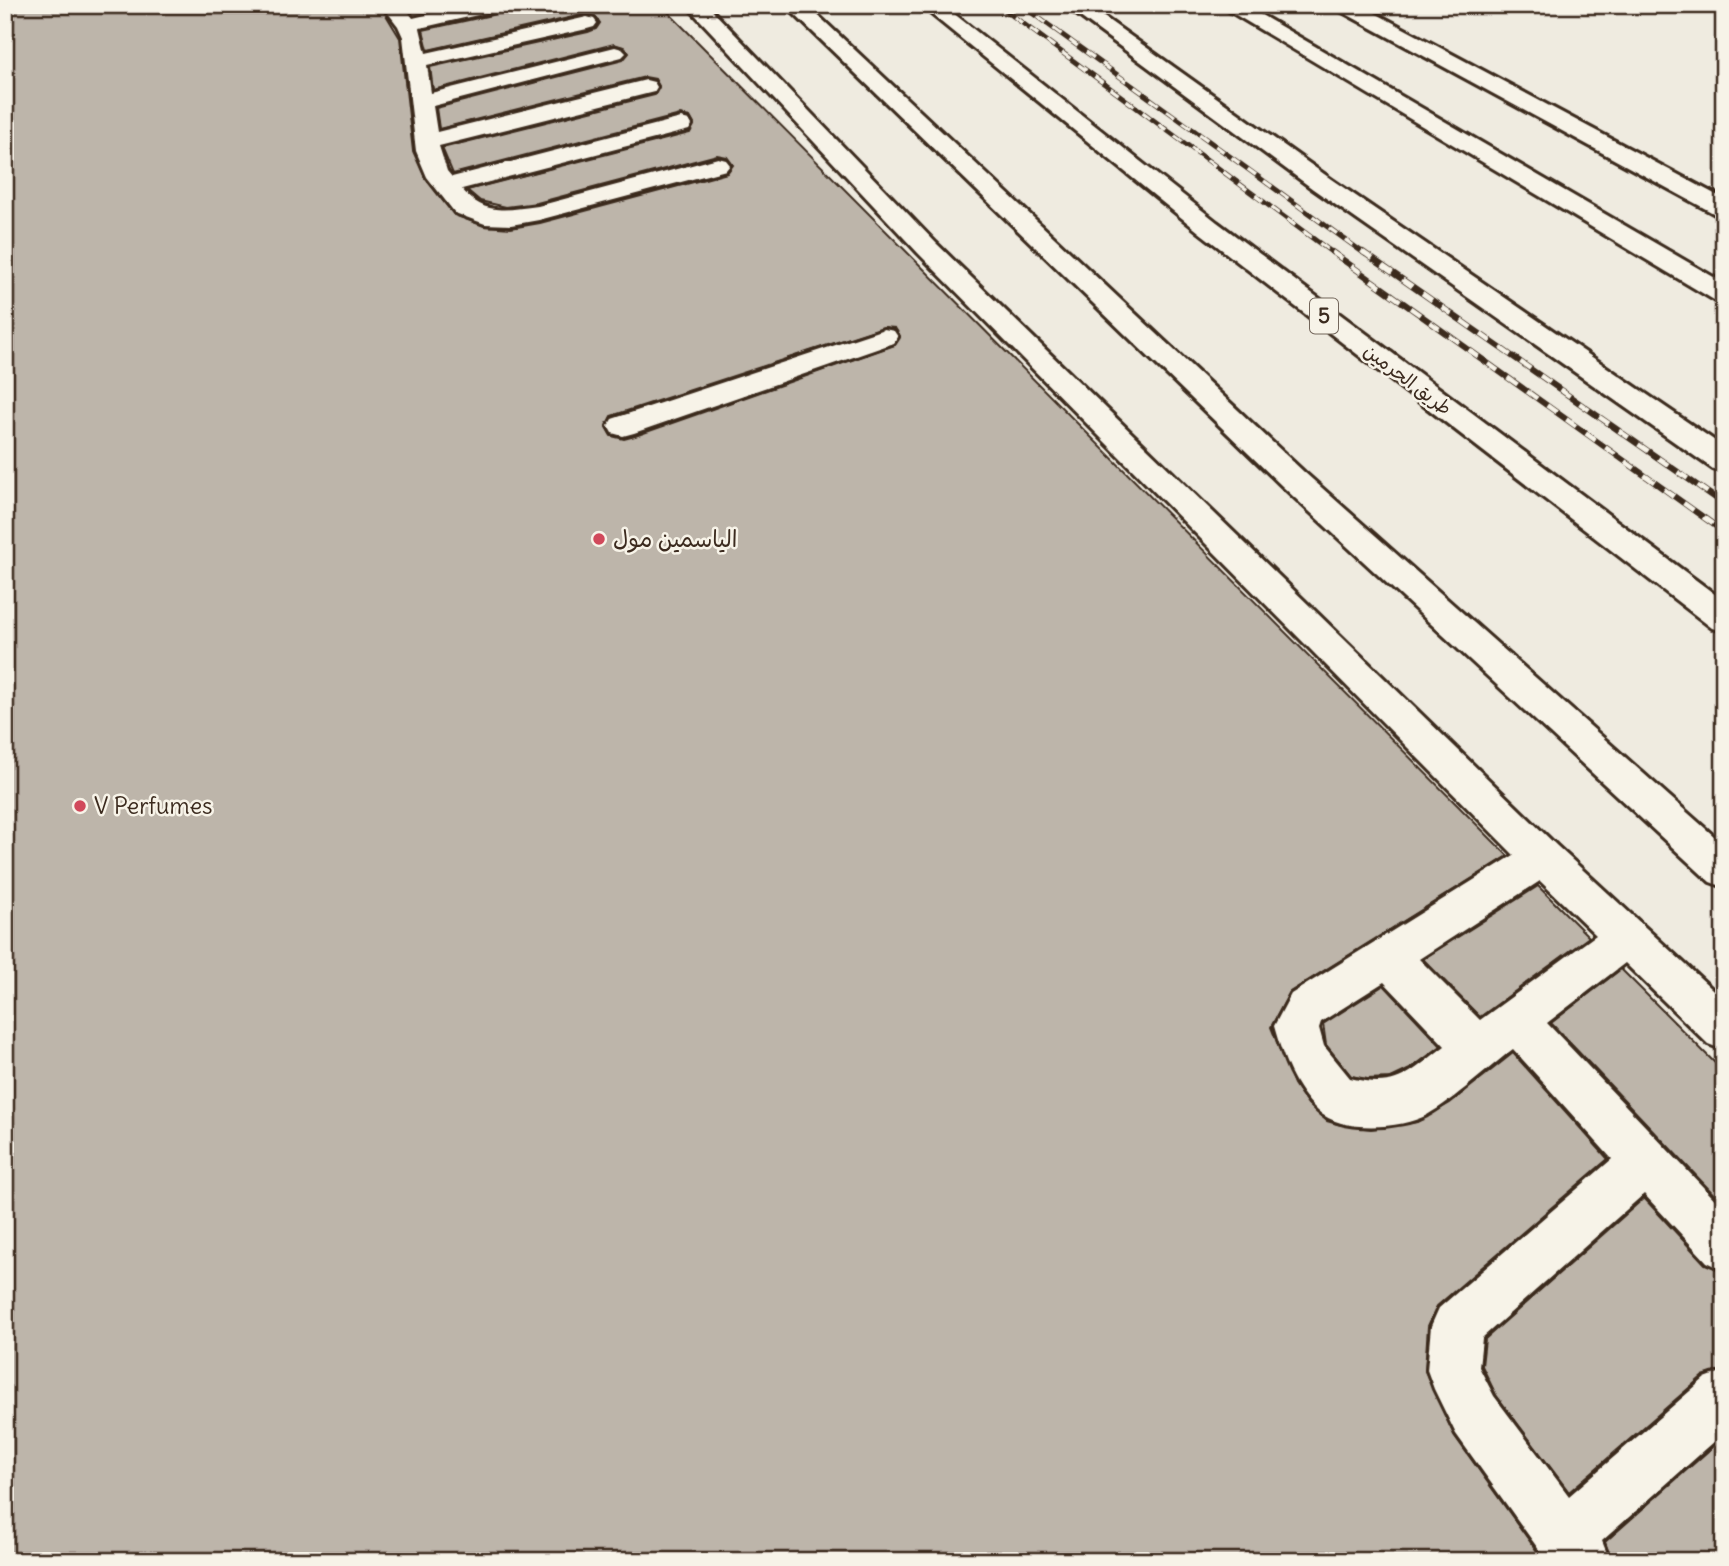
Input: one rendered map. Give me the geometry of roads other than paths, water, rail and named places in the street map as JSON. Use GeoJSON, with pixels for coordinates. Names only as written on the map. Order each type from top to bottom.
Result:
{"type":"FeatureCollection","features":[{"type":"Feature","properties":{"kind":"main road"},"geometry":{"type":"LineString","coordinates":[[392,5],[408,24],[417,61],[427,142],[435,172],[464,208],[485,216],[539,214],[718,165]]}},
{"type":"Feature","properties":{"kind":"main road"},"geometry":{"type":"LineString","coordinates":[[408,24],[497,5]]}},
{"type":"Feature","properties":{"kind":"main road"},"geometry":{"type":"LineString","coordinates":[[696,5],[927,248],[1543,858],[1724,1029]]}},
{"type":"Feature","properties":{"kind":"main road"},"geometry":{"type":"LineString","coordinates":[[795,5],[1293,479],[1724,870]]}},
{"type":"Feature","properties":{"kind":"main road","name":"طريق الحرمين"},"geometry":{"type":"LineString","coordinates":[[930,5],[1208,227],[1724,619]]}},
{"type":"Feature","properties":{"kind":"main road"},"geometry":{"type":"LineString","coordinates":[[1074,5],[1322,184],[1724,462]]}},
{"type":"Feature","properties":{"kind":"main road"},"geometry":{"type":"LineString","coordinates":[[1229,5],[1724,294]]}},
{"type":"Feature","properties":{"kind":"main road"},"geometry":{"type":"LineString","coordinates":[[1345,5],[1724,209]]}},
{"type":"Feature","properties":{"kind":"main road"},"geometry":{"type":"LineString","coordinates":[[417,61],[587,23]]}},
{"type":"Feature","properties":{"kind":"main road"},"geometry":{"type":"LineString","coordinates":[[422,102],[615,53]]}},
{"type":"Feature","properties":{"kind":"main road"},"geometry":{"type":"LineString","coordinates":[[427,142],[646,87]]}},
{"type":"Feature","properties":{"kind":"main road"},"geometry":{"type":"LineString","coordinates":[[446,186],[681,125]]}},
{"type":"Feature","properties":{"kind":"main road"},"geometry":{"type":"LineString","coordinates":[[623,426],[884,337]]}},
{"type":"Feature","properties":{"kind":"main road"},"geometry":{"type":"LineString","coordinates":[[1543,858],[1306,1008],[1296,1026],[1305,1057],[1336,1097],[1364,1104],[1387,1105],[1411,1099],[1626,937]]}},
{"type":"Feature","properties":{"kind":"main road"},"geometry":{"type":"LineString","coordinates":[[1388,957],[1478,1049]]}},
{"type":"Feature","properties":{"kind":"main road"},"geometry":{"type":"LineString","coordinates":[[1516,1021],[1724,1244]]}},
{"type":"Feature","properties":{"kind":"main road"},"geometry":{"type":"LineString","coordinates":[[1646,1161],[1457,1326],[1452,1370],[1475,1415],[1573,1549],[1724,1397]]}},
{"type":"Feature","properties":{"kind":"railway"},"geometry":{"type":"LineString","coordinates":[[998,5],[1334,254]]}},
{"type":"Feature","properties":{"kind":"railway"},"geometry":{"type":"LineString","coordinates":[[1021,5],[1365,254]]}},
{"type":"Feature","properties":{"kind":"railway"},"geometry":{"type":"LineString","coordinates":[[1332,252],[1724,532]]}},
{"type":"Feature","properties":{"kind":"railway"},"geometry":{"type":"LineString","coordinates":[[1363,252],[1724,504]]}},
{"type":"Feature","properties":{"kind":"place","name":"الياسمين مول"},"geometry":{"type":"Point","coordinates":[599,539]}},
{"type":"Feature","properties":{"kind":"place","name":"V Perfumes"},"geometry":{"type":"Point","coordinates":[80,806]}}]}
